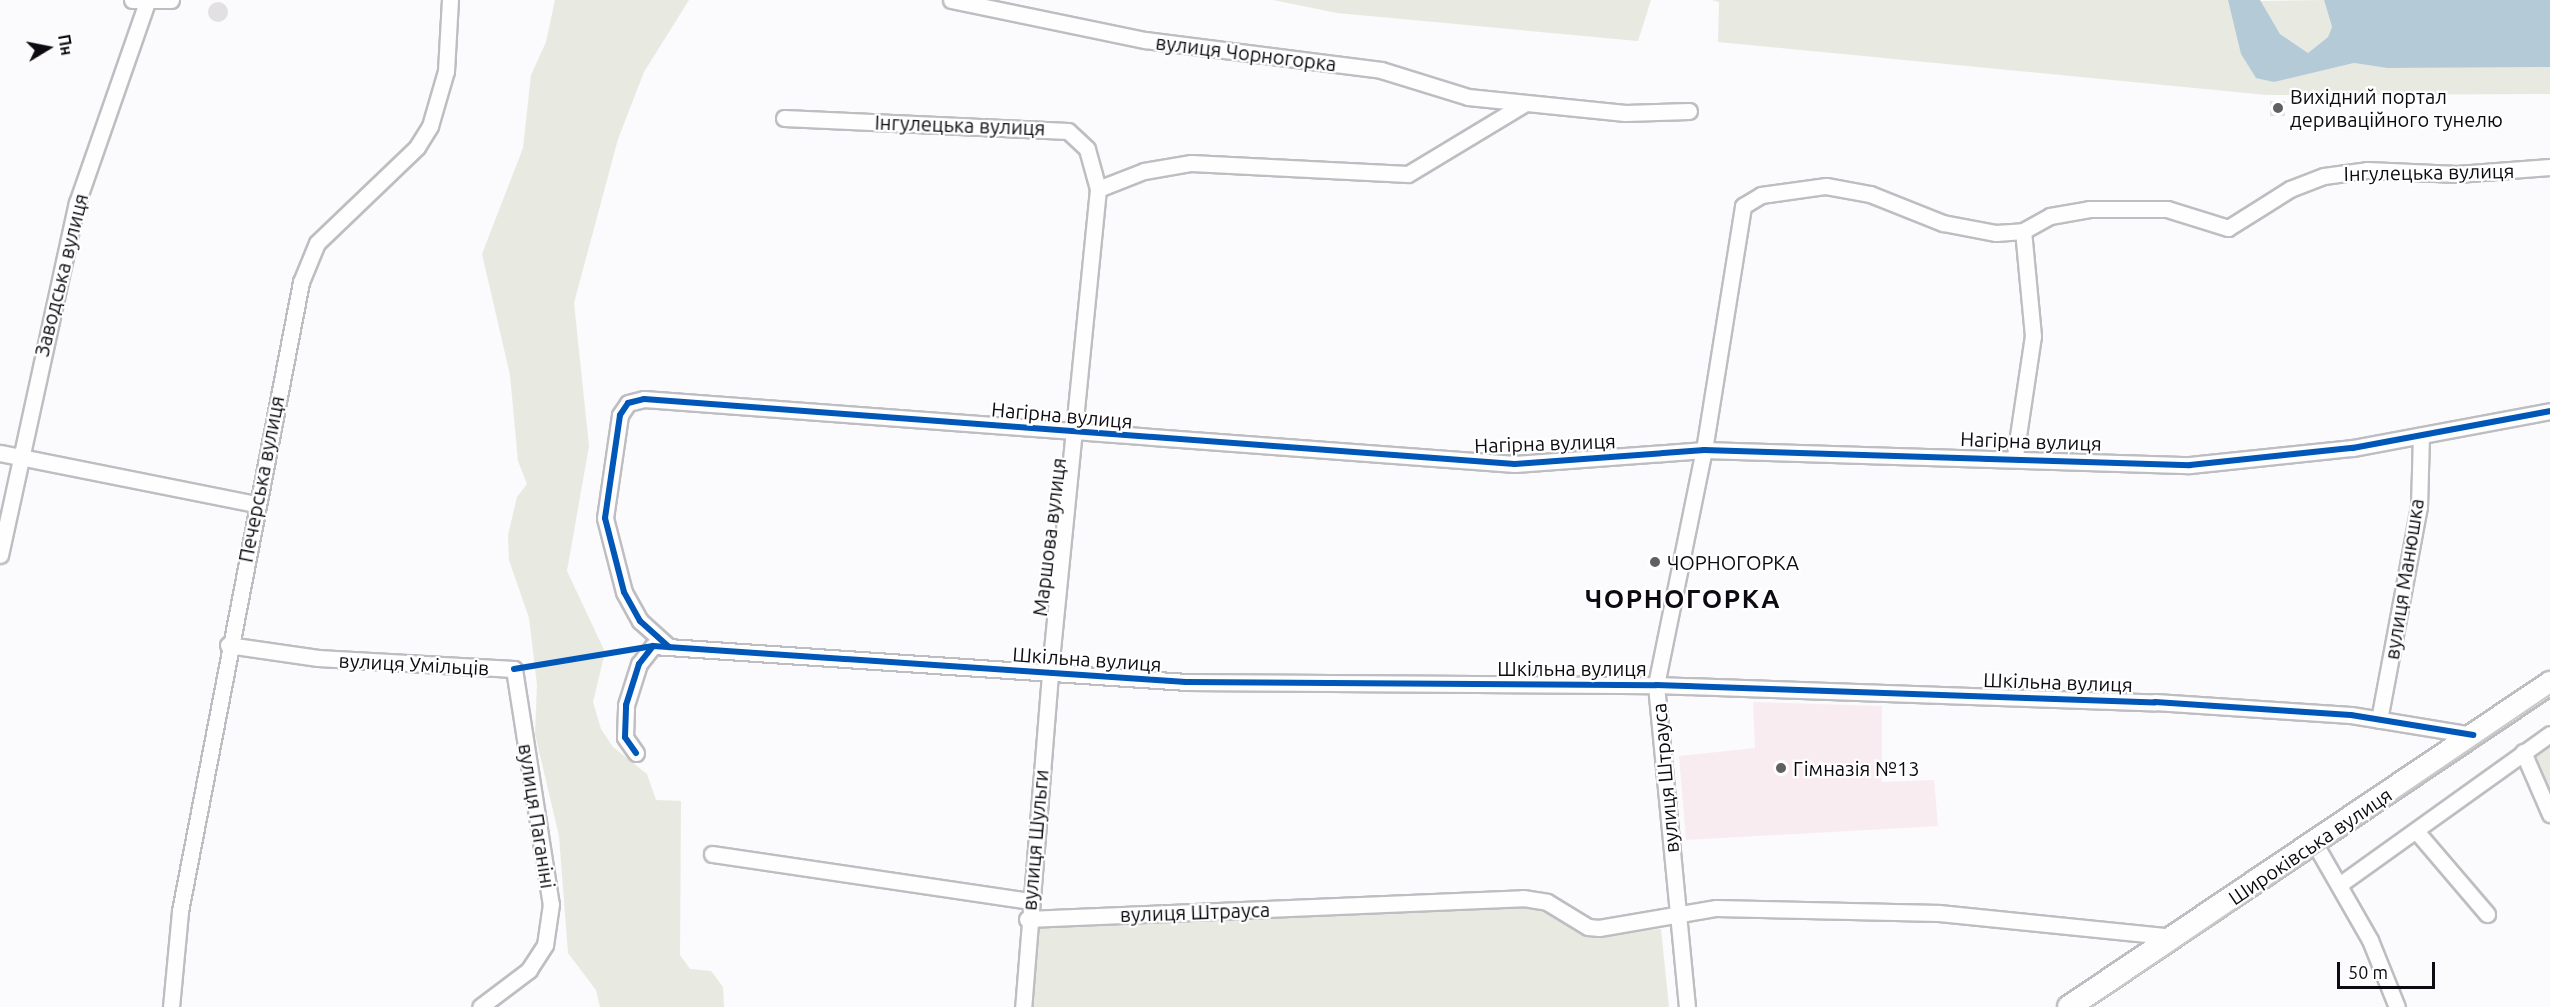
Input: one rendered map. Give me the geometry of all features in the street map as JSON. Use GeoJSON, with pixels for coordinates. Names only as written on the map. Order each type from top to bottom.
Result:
{"type":"FeatureCollection","features":[{"type":"Feature","properties":{"kind":"main road","name":"Широківська вулиця"},"geometry":{"type":"LineString","coordinates":[[2069,1007],[2315,844],[2550,683]]}},
{"type":"Feature","properties":{"kind":"street"},"geometry":{"type":"LineString","coordinates":[[140,1],[171,0]]}},
{"type":"Feature","properties":{"kind":"street","name":"Печерська вулиця"},"geometry":{"type":"LineString","coordinates":[[171,1007],[180,911],[228,645],[255,504],[308,260],[335,222],[403,161],[430,126],[446,71],[450,0]]}},
{"type":"Feature","properties":{"kind":"street","name":"вулиця Чорногорка"},"geometry":{"type":"LineString","coordinates":[[951,0],[1144,40],[1381,70],[1468,97],[1541,107],[1689,111]]}},
{"type":"Feature","properties":{"kind":"street","name":"Заводська вулиця"},"geometry":{"type":"LineString","coordinates":[[0,555],[77,203],[140,1]]}},
{"type":"Feature","properties":{"kind":"street"},"geometry":{"type":"LineString","coordinates":[[1098,189],[1144,171],[1191,163],[1408,174],[1524,104]]}},
{"type":"Feature","properties":{"kind":"street","name":"Інгулецька вулиця"},"geometry":{"type":"LineString","coordinates":[[784,118],[1068,131],[1087,149],[1098,189]]}},
{"type":"Feature","properties":{"kind":"street","name":"Інгулецька вулиця"},"geometry":{"type":"LineString","coordinates":[[1738,218],[1743,206],[1761,195],[1826,186],[1870,194],[1943,223],[1995,233],[2023,231],[2068,211],[2128,208],[2167,209],[2228,228],[2289,189],[2324,176],[2367,170],[2457,174],[2550,167]]}},
{"type":"Feature","properties":{"kind":"street","name":"Маршова вулиця"},"geometry":{"type":"LineString","coordinates":[[1050,674],[1077,432],[1098,189]]}},
{"type":"Feature","properties":{"kind":"street","name":"вулиця Штрауса"},"geometry":{"type":"LineString","coordinates":[[1687,1007],[1656,685],[1704,450],[1738,218]]}},
{"type":"Feature","properties":{"kind":"street"},"geometry":{"type":"LineString","coordinates":[[2015,456],[2033,336],[2023,231]]}},
{"type":"Feature","properties":{"kind":"street","name":"Нагірна вулиця"},"geometry":{"type":"LineString","coordinates":[[669,647],[640,621],[624,592],[605,518],[620,415],[628,403],[680,399],[1439,462],[1582,461],[1704,450],[2015,456],[2190,465],[2421,437],[2550,411]]}},
{"type":"Feature","properties":{"kind":"street","name":"вулиця Манюшка"},"geometry":{"type":"LineString","coordinates":[[2379,720],[2419,507],[2421,437]]}},
{"type":"Feature","properties":{"kind":"street"},"geometry":{"type":"LineString","coordinates":[[0,453],[255,504]]}},
{"type":"Feature","properties":{"kind":"street","name":"вулиця Умільців"},"geometry":{"type":"LineString","coordinates":[[228,645],[329,659],[514,669]]}},
{"type":"Feature","properties":{"kind":"street"},"geometry":{"type":"LineString","coordinates":[[636,753],[626,737],[626,705],[639,664],[652,646],[669,647]]}},
{"type":"Feature","properties":{"kind":"street","name":"Шкільна вулиця"},"geometry":{"type":"LineString","coordinates":[[669,647],[1186,682],[1656,685],[2155,702],[2379,720],[2473,735]]}},
{"type":"Feature","properties":{"kind":"street","name":"вулиця Паганіні"},"geometry":{"type":"LineString","coordinates":[[480,1007],[529,970],[544,945],[551,904],[514,669]]}},
{"type":"Feature","properties":{"kind":"street","name":"вулиця Шульги"},"geometry":{"type":"LineString","coordinates":[[1023,1007],[1029,901],[1050,674]]}},
{"type":"Feature","properties":{"kind":"street"},"geometry":{"type":"LineString","coordinates":[[2339,885],[2417,832],[2550,734]]}},
{"type":"Feature","properties":{"kind":"street"},"geometry":{"type":"LineString","coordinates":[[2523,752],[2550,814]]}},
{"type":"Feature","properties":{"kind":"street"},"geometry":{"type":"LineString","coordinates":[[2417,832],[2487,914]]}},
{"type":"Feature","properties":{"kind":"street"},"geometry":{"type":"LineString","coordinates":[[2315,844],[2370,940],[2397,1007]]}},
{"type":"Feature","properties":{"kind":"street"},"geometry":{"type":"LineString","coordinates":[[712,854],[1029,901]]}},
{"type":"Feature","properties":{"kind":"street","name":"вулиця Штрауса"},"geometry":{"type":"LineString","coordinates":[[1028,919],[1523,898],[1548,902],[1588,927],[1643,923],[1678,914]]}},
{"type":"Feature","properties":{"kind":"street"},"geometry":{"type":"LineString","coordinates":[[1678,914],[1716,908],[1939,913],[2174,937]]}},
{"type":"Feature","properties":{"kind":"shaded area"},"geometry":{"type":"Polygon","coordinates":[[[555,0],[689,0],[644,72],[618,139],[574,303],[589,446],[567,571],[605,652],[593,702],[601,729],[613,747],[647,774],[656,800],[681,801],[680,955],[690,969],[711,971],[723,987],[724,1007],[600,1007],[596,990],[568,953],[559,836],[535,734],[537,685],[529,618],[509,560],[508,535],[517,497],[527,484],[518,461],[510,375],[482,254],[523,148],[531,75],[546,42],[555,0]]]}},
{"type":"Feature","properties":{"kind":"shaded area"},"geometry":{"type":"Polygon","coordinates":[[[1273,0],[1651,0],[1638,41],[1337,13],[1273,0]]]}},
{"type":"Feature","properties":{"kind":"shaded area"},"geometry":{"type":"Polygon","coordinates":[[[1711,0],[2228,0],[2246,61],[2274,82],[2354,63],[2387,68],[2538,66],[2550,67],[2550,94],[2267,95],[1718,42],[1719,2],[1711,0]]]}},
{"type":"Feature","properties":{"kind":"shaded area"},"geometry":{"type":"Polygon","coordinates":[[[2324,0],[2332,27],[2328,37],[2308,53],[2280,34],[2259,1],[2324,0]]]}},
{"type":"Feature","properties":{"kind":"shaded area","name":"Гімназія №13"},"geometry":{"type":"Polygon","coordinates":[[[1753,702],[1882,706],[1882,782],[1934,780],[1938,826],[1686,840],[1679,756],[1755,748],[1753,702]]]}},
{"type":"Feature","properties":{"kind":"shaded area"},"geometry":{"type":"Polygon","coordinates":[[[2550,739],[2550,804],[2528,754],[2550,739]]]}},
{"type":"Feature","properties":{"kind":"shaded area"},"geometry":{"type":"Polygon","coordinates":[[[1437,907],[1538,908],[1592,935],[1661,929],[1669,1007],[1028,1007],[1033,925],[1437,907]]]}},
{"type":"Feature","properties":{"kind":"water"},"geometry":{"type":"Polygon","coordinates":[[[2228,0],[2260,0],[2280,34],[2308,53],[2328,37],[2332,27],[2324,0],[2550,0],[2550,67],[2387,68],[2354,63],[2274,82],[2256,78],[2241,54],[2228,0]]]}},
{"type":"Feature","properties":{"kind":"building"},"geometry":{"type":"Polygon","coordinates":[[[218,2],[225,5],[228,12],[225,19],[218,22],[211,19],[208,12],[211,5],[218,2]]]}},
{"type":"Feature","properties":{"kind":"building","name":"Вихідний портал дериваційного тунелю"},"geometry":{"type":"Polygon","coordinates":[[[2270,101],[2285,101],[2285,116],[2270,116],[2270,101]]]}},
{"type":"Feature","properties":{"kind":"tram line"},"geometry":{"type":"LineString","coordinates":[[2091,1007],[2550,695]]}},
{"type":"Feature","properties":{"kind":"cycle path"},"geometry":{"type":"LineString","coordinates":[[669,647],[640,621],[624,592],[605,518],[620,415],[628,403],[644,399],[1515,464],[1704,450],[2190,465],[2353,448],[2550,411]]}},
{"type":"Feature","properties":{"kind":"cycle path"},"geometry":{"type":"LineString","coordinates":[[514,669],[653,646],[1186,682],[1656,685],[2155,702],[2351,715],[2473,735]]}},
{"type":"Feature","properties":{"kind":"cycle path"},"geometry":{"type":"LineString","coordinates":[[636,753],[625,737],[626,705],[639,664],[653,646]]}},
{"type":"Feature","properties":{"kind":"place","name":"Вихідний портал дериваційного тунелю"},"geometry":{"type":"Point","coordinates":[2278,108]}},
{"type":"Feature","properties":{"kind":"place","name":"ЧОРНОГОРКА"},"geometry":{"type":"Point","coordinates":[1655,562]}},
{"type":"Feature","properties":{"kind":"place","name":"Гімназія №13"},"geometry":{"type":"Point","coordinates":[1781,768]}},
{"type":"Feature","properties":{"kind":"district","name":"ЧОРНОГОРКА"},"geometry":{"type":"Point","coordinates":[1683,599]}}]}
